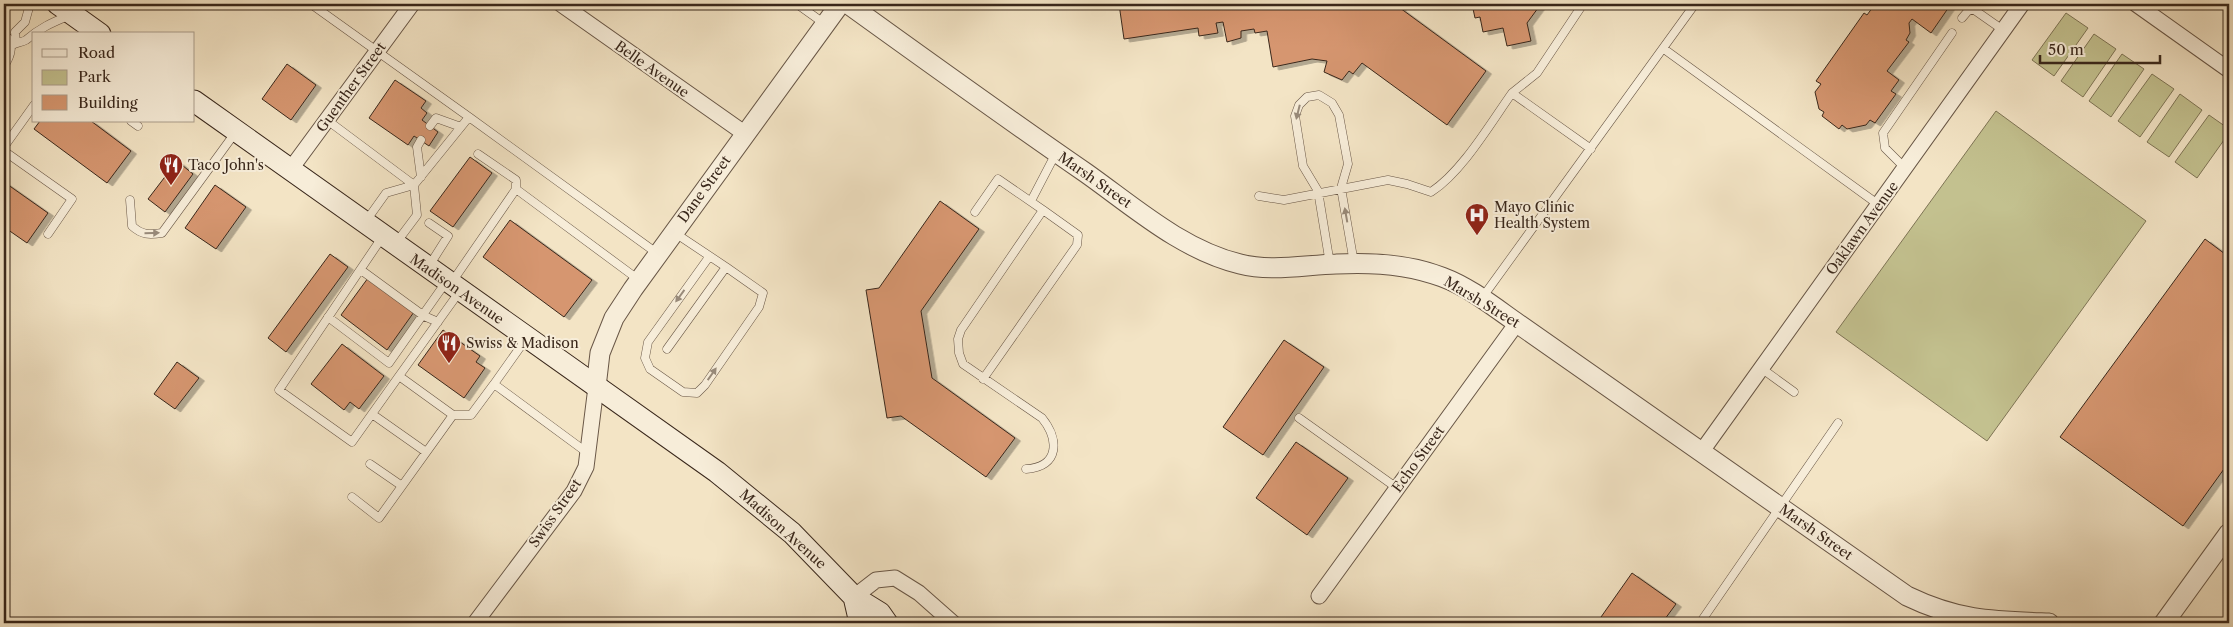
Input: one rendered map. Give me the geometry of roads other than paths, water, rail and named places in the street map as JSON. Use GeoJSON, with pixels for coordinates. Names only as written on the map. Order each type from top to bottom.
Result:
{"type":"FeatureCollection","features":[{"type":"Feature","properties":{"kind":"main road"},"geometry":{"type":"LineString","coordinates":[[65,9],[91,31]]}},
{"type":"Feature","properties":{"kind":"main road","name":"Madison Avenue"},"geometry":{"type":"LineString","coordinates":[[195,102],[717,472],[792,533],[854,597],[880,613],[887,623]]}},
{"type":"Feature","properties":{"kind":"main road"},"geometry":{"type":"LineString","coordinates":[[854,597],[860,623]]}},
{"type":"Feature","properties":{"kind":"street","name":"Guenther Street"},"geometry":{"type":"LineString","coordinates":[[290,170],[412,4]]}},
{"type":"Feature","properties":{"kind":"street","name":"Belle Avenue"},"geometry":{"type":"LineString","coordinates":[[561,4],[744,133]]}},
{"type":"Feature","properties":{"kind":"street","name":"Dane Street"},"geometry":{"type":"LineString","coordinates":[[596,387],[600,353],[614,318],[744,133],[840,4]]}},
{"type":"Feature","properties":{"kind":"street","name":"Marsh Street"},"geometry":{"type":"LineString","coordinates":[[848,4],[1056,153],[1192,246],[1241,264],[1284,268],[1354,263],[1384,264],[1442,277],[1482,298],[1907,596],[1934,609],[1985,621],[2049,623]]}},
{"type":"Feature","properties":{"kind":"street","name":"Oaklawn Avenue"},"geometry":{"type":"LineString","coordinates":[[1702,452],[2022,4]]}},
{"type":"Feature","properties":{"kind":"street"},"geometry":{"type":"LineString","coordinates":[[2136,4],[2229,70]]}},
{"type":"Feature","properties":{"kind":"street","name":"Echo Street"},"geometry":{"type":"LineString","coordinates":[[1319,596],[1517,323]]}},
{"type":"Feature","properties":{"kind":"street","name":"Swiss Street"},"geometry":{"type":"LineString","coordinates":[[475,623],[574,491],[586,467],[589,454],[596,387]]}},
{"type":"Feature","properties":{"kind":"street"},"geometry":{"type":"LineString","coordinates":[[2164,623],[2229,533]]}},
{"type":"Feature","properties":{"kind":"street"},"geometry":{"type":"LineString","coordinates":[[854,597],[876,580],[895,578],[919,593],[953,623]]}},
{"type":"Feature","properties":{"kind":"lane"},"geometry":{"type":"LineString","coordinates":[[4,66],[10,58],[15,32],[25,22],[30,4]]}},
{"type":"Feature","properties":{"kind":"lane"},"geometry":{"type":"LineString","coordinates":[[312,4],[658,254]]}},
{"type":"Feature","properties":{"kind":"lane"},"geometry":{"type":"LineString","coordinates":[[797,4],[825,24]]}},
{"type":"Feature","properties":{"kind":"lane"},"geometry":{"type":"LineString","coordinates":[[1259,196],[1284,200],[1388,180],[1431,192],[1444,184],[1462,162],[1512,93],[1537,72],[1583,4]]}},
{"type":"Feature","properties":{"kind":"lane"},"geometry":{"type":"LineString","coordinates":[[1482,298],[1696,4]]}},
{"type":"Feature","properties":{"kind":"lane"},"geometry":{"type":"LineString","coordinates":[[36,32],[65,9]]}},
{"type":"Feature","properties":{"kind":"lane"},"geometry":{"type":"LineString","coordinates":[[1962,18],[1968,10],[1973,9],[2003,30]]}},
{"type":"Feature","properties":{"kind":"lane"},"geometry":{"type":"LineString","coordinates":[[1906,168],[1885,148],[1883,133],[1952,33]]}},
{"type":"Feature","properties":{"kind":"lane"},"geometry":{"type":"LineString","coordinates":[[4,34],[13,44]]}},
{"type":"Feature","properties":{"kind":"lane"},"geometry":{"type":"LineString","coordinates":[[13,44],[24,42],[32,35]]}},
{"type":"Feature","properties":{"kind":"lane"},"geometry":{"type":"LineString","coordinates":[[1664,49],[1879,205]]}},
{"type":"Feature","properties":{"kind":"lane"},"geometry":{"type":"LineString","coordinates":[[1512,93],[1591,148]]}},
{"type":"Feature","properties":{"kind":"lane"},"geometry":{"type":"LineString","coordinates":[[1330,264],[1319,194],[1303,166],[1295,116],[1299,105],[1307,97],[1319,95],[1332,102],[1339,115],[1348,164],[1341,188],[1354,263]]}},
{"type":"Feature","properties":{"kind":"lane"},"geometry":{"type":"LineString","coordinates":[[4,147],[32,108]]}},
{"type":"Feature","properties":{"kind":"lane"},"geometry":{"type":"LineString","coordinates":[[364,223],[386,193],[414,186],[469,117]]}},
{"type":"Feature","properties":{"kind":"lane"},"geometry":{"type":"LineString","coordinates":[[430,126],[436,118],[461,127]]}},
{"type":"Feature","properties":{"kind":"lane"},"geometry":{"type":"LineString","coordinates":[[327,120],[414,186],[417,215],[389,240],[361,270],[280,390],[352,442],[438,322],[452,285]]}},
{"type":"Feature","properties":{"kind":"lane"},"geometry":{"type":"LineString","coordinates":[[130,200],[129,215],[132,226],[140,233],[150,235],[162,233],[236,131]]}},
{"type":"Feature","properties":{"kind":"lane"},"geometry":{"type":"LineString","coordinates":[[421,140],[417,147],[421,177]]}},
{"type":"Feature","properties":{"kind":"lane"},"geometry":{"type":"LineString","coordinates":[[4,151],[72,199],[48,234]]}},
{"type":"Feature","properties":{"kind":"lane"},"geometry":{"type":"LineString","coordinates":[[1031,202],[1056,153]]}},
{"type":"Feature","properties":{"kind":"lane"},"geometry":{"type":"LineString","coordinates":[[328,317],[389,363],[424,316],[452,285],[516,189],[516,180],[478,154]]}},
{"type":"Feature","properties":{"kind":"lane"},"geometry":{"type":"LineString","coordinates":[[975,212],[998,179],[1078,236],[1077,245],[983,380]]}},
{"type":"Feature","properties":{"kind":"lane"},"geometry":{"type":"LineString","coordinates":[[516,189],[639,280]]}},
{"type":"Feature","properties":{"kind":"lane"},"geometry":{"type":"LineString","coordinates":[[1026,469],[1044,465],[1050,459],[1054,448],[1049,427],[1042,418],[983,380],[963,364],[958,339],[968,317],[1043,210]]}},
{"type":"Feature","properties":{"kind":"lane"},"geometry":{"type":"LineString","coordinates":[[428,268],[448,236],[429,223]]}},
{"type":"Feature","properties":{"kind":"lane"},"geometry":{"type":"LineString","coordinates":[[674,232],[763,293],[759,307],[705,385],[697,393],[683,392],[650,369],[645,358],[645,350],[648,342],[709,257]]}},
{"type":"Feature","properties":{"kind":"lane"},"geometry":{"type":"LineString","coordinates":[[667,349],[726,267]]}},
{"type":"Feature","properties":{"kind":"lane"},"geometry":{"type":"LineString","coordinates":[[361,270],[401,301],[424,316],[438,322]]}},
{"type":"Feature","properties":{"kind":"lane"},"geometry":{"type":"LineString","coordinates":[[348,332],[354,325]]}},
{"type":"Feature","properties":{"kind":"lane"},"geometry":{"type":"LineString","coordinates":[[399,376],[453,416],[471,415],[526,338]]}},
{"type":"Feature","properties":{"kind":"lane"},"geometry":{"type":"LineString","coordinates":[[368,348],[374,340]]}},
{"type":"Feature","properties":{"kind":"lane"},"geometry":{"type":"LineString","coordinates":[[1761,368],[1794,392]]}},
{"type":"Feature","properties":{"kind":"lane"},"geometry":{"type":"LineString","coordinates":[[494,384],[589,454]]}},
{"type":"Feature","properties":{"kind":"lane"},"geometry":{"type":"LineString","coordinates":[[372,414],[426,452]]}},
{"type":"Feature","properties":{"kind":"lane"},"geometry":{"type":"LineString","coordinates":[[352,497],[379,518],[453,416]]}},
{"type":"Feature","properties":{"kind":"lane"},"geometry":{"type":"LineString","coordinates":[[1300,418],[1397,488]]}},
{"type":"Feature","properties":{"kind":"lane"},"geometry":{"type":"LineString","coordinates":[[1700,623],[1838,423]]}},
{"type":"Feature","properties":{"kind":"lane"},"geometry":{"type":"LineString","coordinates":[[370,464],[402,486]]}},
{"type":"Feature","properties":{"kind":"place","name":"Taco John's"},"geometry":{"type":"Point","coordinates":[171,186]}},
{"type":"Feature","properties":{"kind":"place","name":"Mayo Clinic Health System"},"geometry":{"type":"Point","coordinates":[1477,236]}},
{"type":"Feature","properties":{"kind":"place","name":"Swiss & Madison"},"geometry":{"type":"Point","coordinates":[449,364]}}]}
